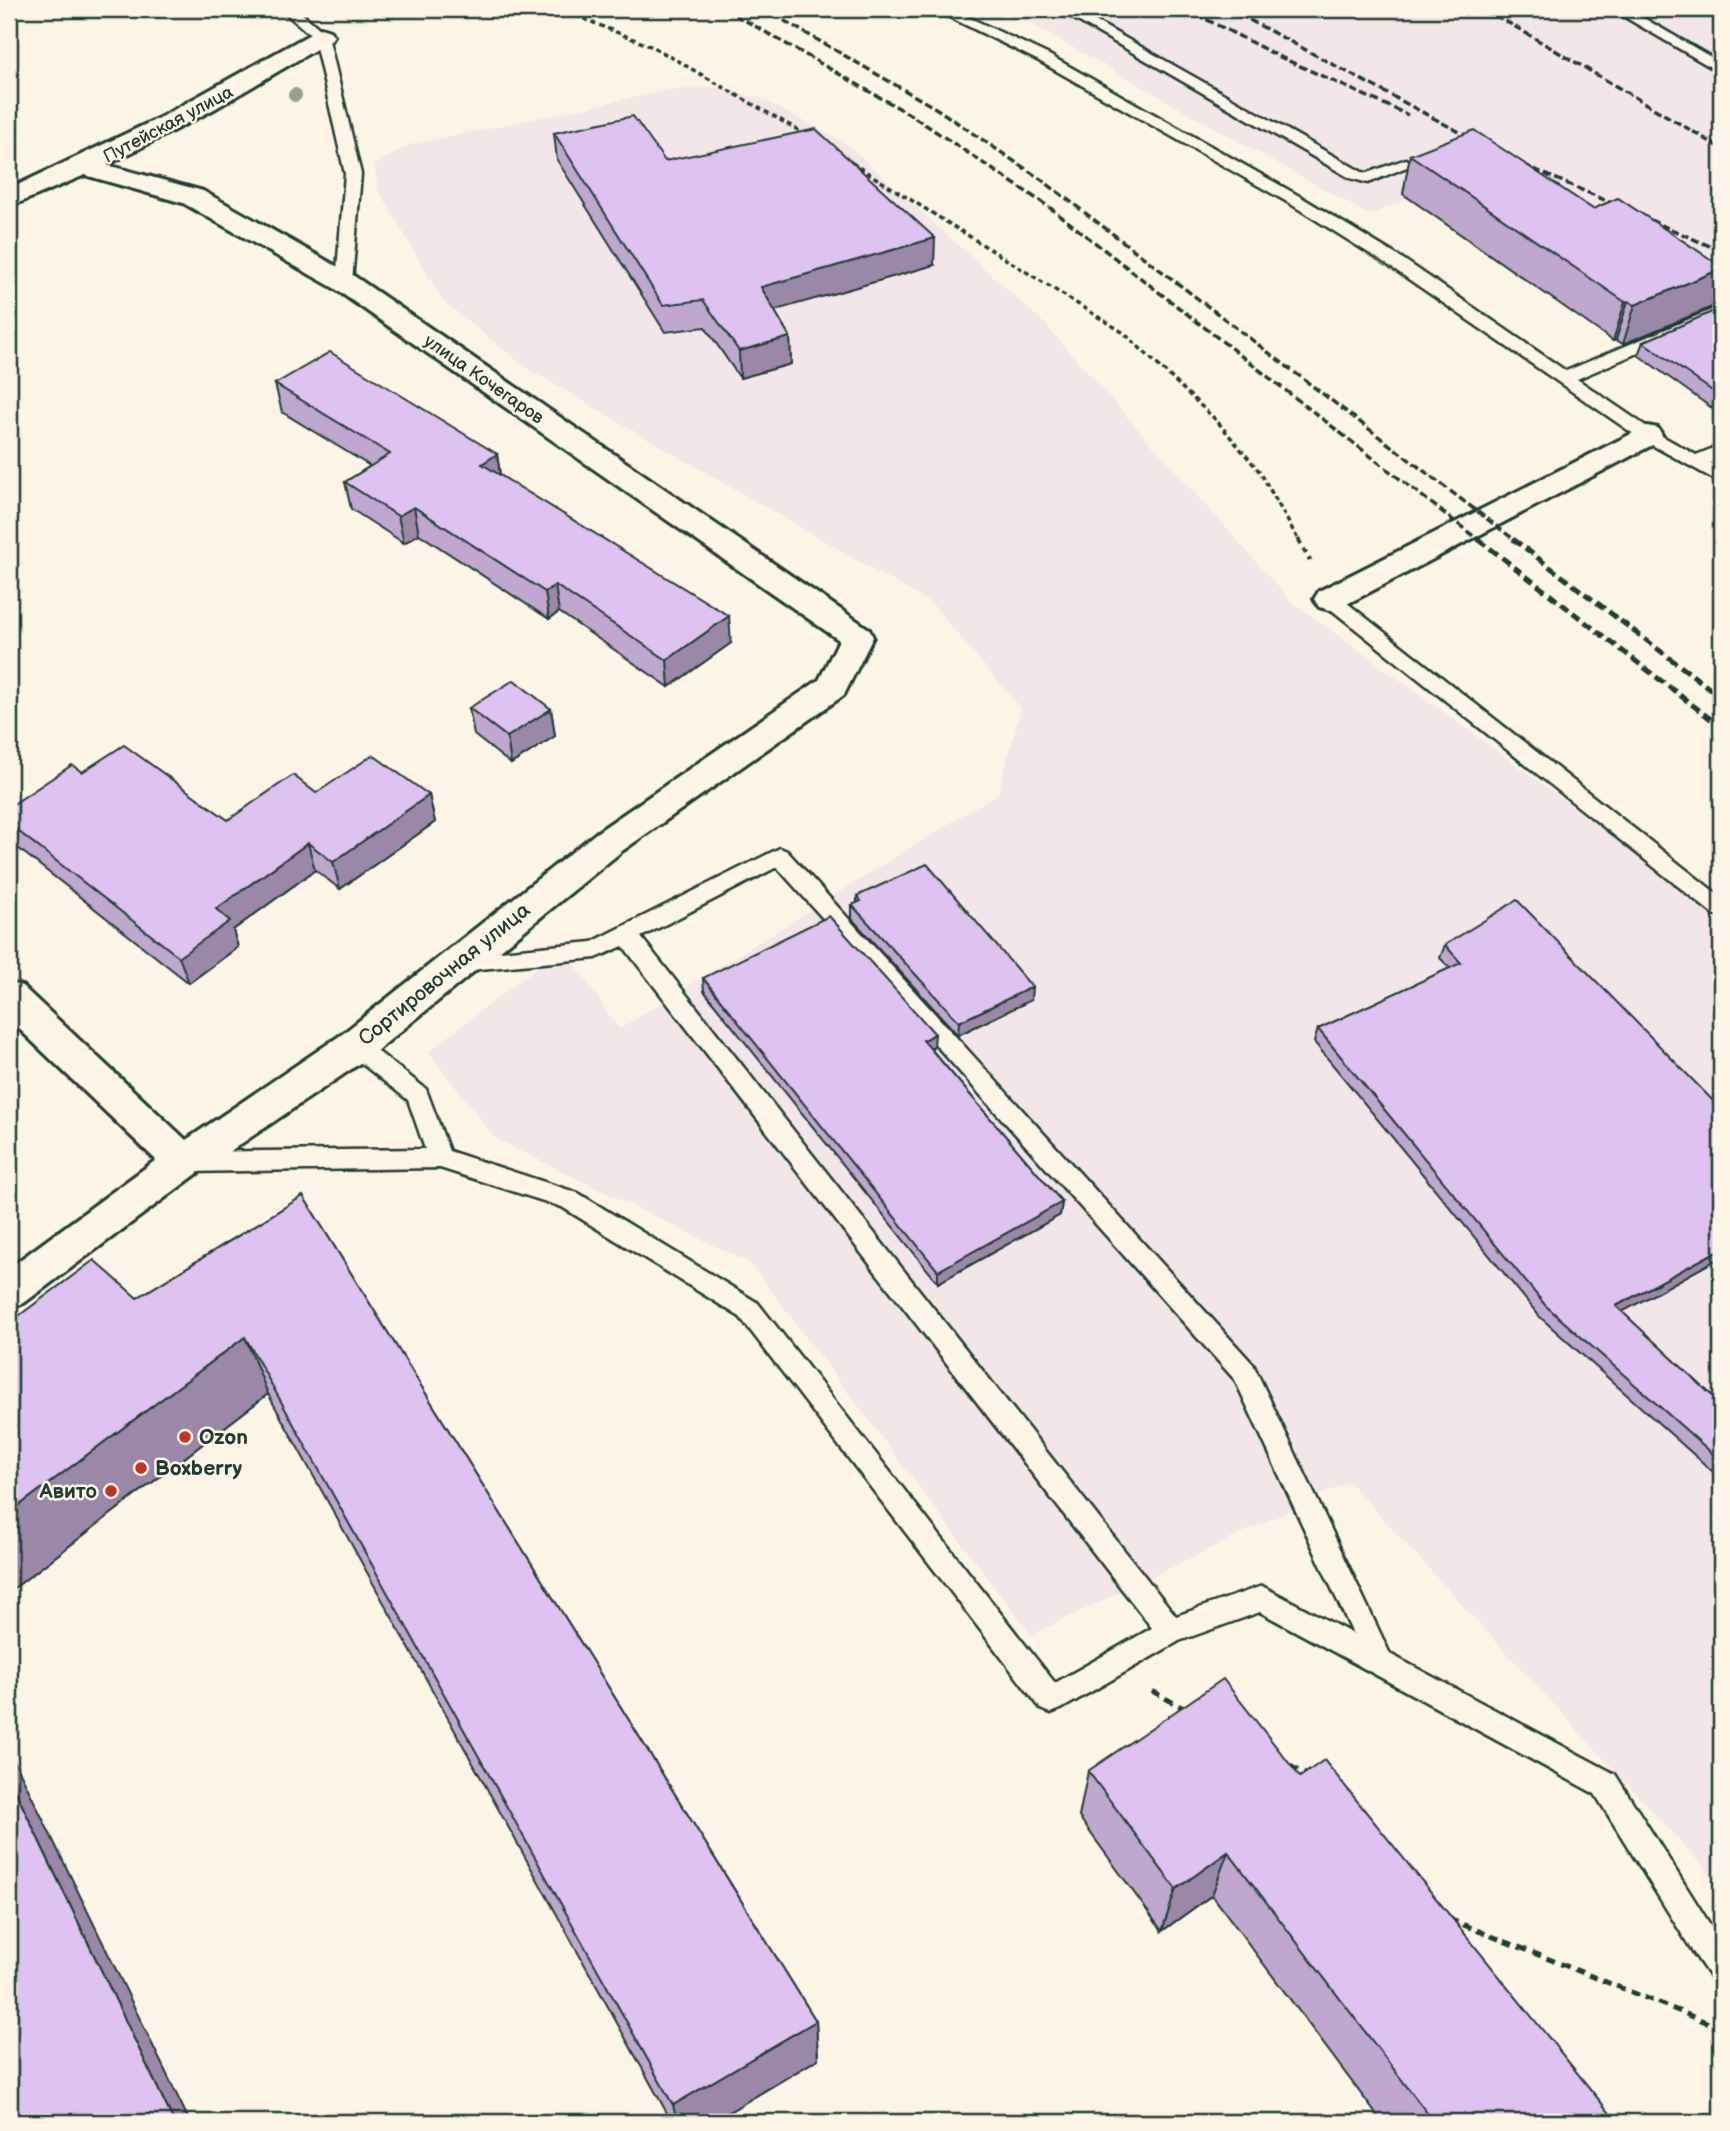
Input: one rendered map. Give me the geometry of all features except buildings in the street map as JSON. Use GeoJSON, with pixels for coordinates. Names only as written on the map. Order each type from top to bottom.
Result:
{"type":"FeatureCollection","features":[{"type":"Feature","properties":{"kind":"street","name":"Путейская улица"},"geometry":{"type":"LineString","coordinates":[[9,199],[86,167],[219,98],[321,36]]}},
{"type":"Feature","properties":{"kind":"street","name":"улица Кочегаров"},"geometry":{"type":"LineString","coordinates":[[86,167],[193,197],[344,282],[857,637]]}},
{"type":"Feature","properties":{"kind":"street"},"geometry":{"type":"LineString","coordinates":[[1330,600],[1647,435]]}},
{"type":"Feature","properties":{"kind":"street","name":"Сортировочная улица"},"geometry":{"type":"LineString","coordinates":[[9,1291],[184,1162],[355,1046],[608,842],[832,687],[857,637]]}},
{"type":"Feature","properties":{"kind":"street"},"geometry":{"type":"LineString","coordinates":[[9,996],[184,1162]]}},
{"type":"Feature","properties":{"kind":"lane"},"geometry":{"type":"LineString","coordinates":[[288,9],[321,36],[353,174],[344,282]]}},
{"type":"Feature","properties":{"kind":"lane"},"geometry":{"type":"LineString","coordinates":[[940,9],[1044,58],[1295,200],[1397,263],[1647,435],[1721,477]]}},
{"type":"Feature","properties":{"kind":"lane"},"geometry":{"type":"LineString","coordinates":[[1064,9],[1356,175],[1368,178],[1406,164]]}},
{"type":"Feature","properties":{"kind":"lane"},"geometry":{"type":"LineString","coordinates":[[1618,9],[1721,69]]}},
{"type":"Feature","properties":{"kind":"lane"},"geometry":{"type":"LineString","coordinates":[[1565,379],[1721,312]]}},
{"type":"Feature","properties":{"kind":"lane"},"geometry":{"type":"LineString","coordinates":[[1694,463],[1721,451]]}},
{"type":"Feature","properties":{"kind":"lane"},"geometry":{"type":"LineString","coordinates":[[1330,600],[1721,908]]}},
{"type":"Feature","properties":{"kind":"lane"},"geometry":{"type":"LineString","coordinates":[[459,962],[596,950],[780,856],[1244,1372],[1381,1664]]}},
{"type":"Feature","properties":{"kind":"lane"},"geometry":{"type":"LineString","coordinates":[[627,935],[1171,1631]]}},
{"type":"Feature","properties":{"kind":"lane"},"geometry":{"type":"LineString","coordinates":[[355,1046],[418,1095],[440,1158]]}},
{"type":"Feature","properties":{"kind":"lane"},"geometry":{"type":"LineString","coordinates":[[184,1162],[440,1158],[570,1200],[749,1310],[1051,1700],[1171,1631],[1262,1599],[1605,1784],[1703,1942],[1721,1966]]}},
{"type":"Feature","properties":{"kind":"path"},"geometry":{"type":"LineString","coordinates":[[560,9],[602,22],[706,74],[811,138]]}},
{"type":"Feature","properties":{"kind":"path"},"geometry":{"type":"LineString","coordinates":[[847,160],[1082,303],[1124,333],[1155,360],[1217,421],[1260,472],[1330,600]]}},
{"type":"Feature","properties":{"kind":"path"},"geometry":{"type":"LineString","coordinates":[[1108,1667],[1194,1714]]}},
{"type":"Feature","properties":{"kind":"path"},"geometry":{"type":"LineString","coordinates":[[1280,1760],[1317,1780]]}},
{"type":"Feature","properties":{"kind":"path"},"geometry":{"type":"LineString","coordinates":[[1447,1925],[1439,1914],[1721,2028]]}},
{"type":"Feature","properties":{"kind":"shaded area"},"geometry":{"type":"Polygon","coordinates":[[[1005,9],[1708,9],[1721,16],[1721,294],[1613,341],[1410,198],[1369,215],[1005,9]]]}},
{"type":"Feature","properties":{"kind":"shaded area"},"geometry":{"type":"Polygon","coordinates":[[[719,87],[761,99],[846,143],[1043,322],[1290,600],[1681,885],[1721,921],[1721,1886],[1349,1482],[1031,1635],[750,1263],[496,1139],[428,1052],[563,947],[619,1029],[998,793],[1021,709],[932,604],[526,368],[443,301],[379,191],[374,165],[409,145],[674,89],[719,87]]]}},
{"type":"Feature","properties":{"kind":"railway"},"geometry":{"type":"LineString","coordinates":[[725,9],[911,115],[1049,207],[1480,541]]}},
{"type":"Feature","properties":{"kind":"railway"},"geometry":{"type":"LineString","coordinates":[[764,9],[937,109],[1042,180],[1516,541]]}},
{"type":"Feature","properties":{"kind":"railway"},"geometry":{"type":"LineString","coordinates":[[1186,9],[1278,56],[1408,115]]}},
{"type":"Feature","properties":{"kind":"railway"},"geometry":{"type":"LineString","coordinates":[[1229,9],[1482,144]]}},
{"type":"Feature","properties":{"kind":"railway"},"geometry":{"type":"LineString","coordinates":[[1485,9],[1721,148]]}},
{"type":"Feature","properties":{"kind":"railway"},"geometry":{"type":"LineString","coordinates":[[1513,160],[1721,251]]}},
{"type":"Feature","properties":{"kind":"railway"},"geometry":{"type":"LineString","coordinates":[[1478,539],[1721,727]]}},
{"type":"Feature","properties":{"kind":"railway"},"geometry":{"type":"LineString","coordinates":[[1513,539],[1721,697]]}},
{"type":"Feature","properties":{"kind":"place","name":"Ozon"},"geometry":{"type":"Point","coordinates":[185,1437]}},
{"type":"Feature","properties":{"kind":"place","name":"Boxberry"},"geometry":{"type":"Point","coordinates":[141,1468]}},
{"type":"Feature","properties":{"kind":"place","name":"Авито"},"geometry":{"type":"Point","coordinates":[111,1491]}}]}
